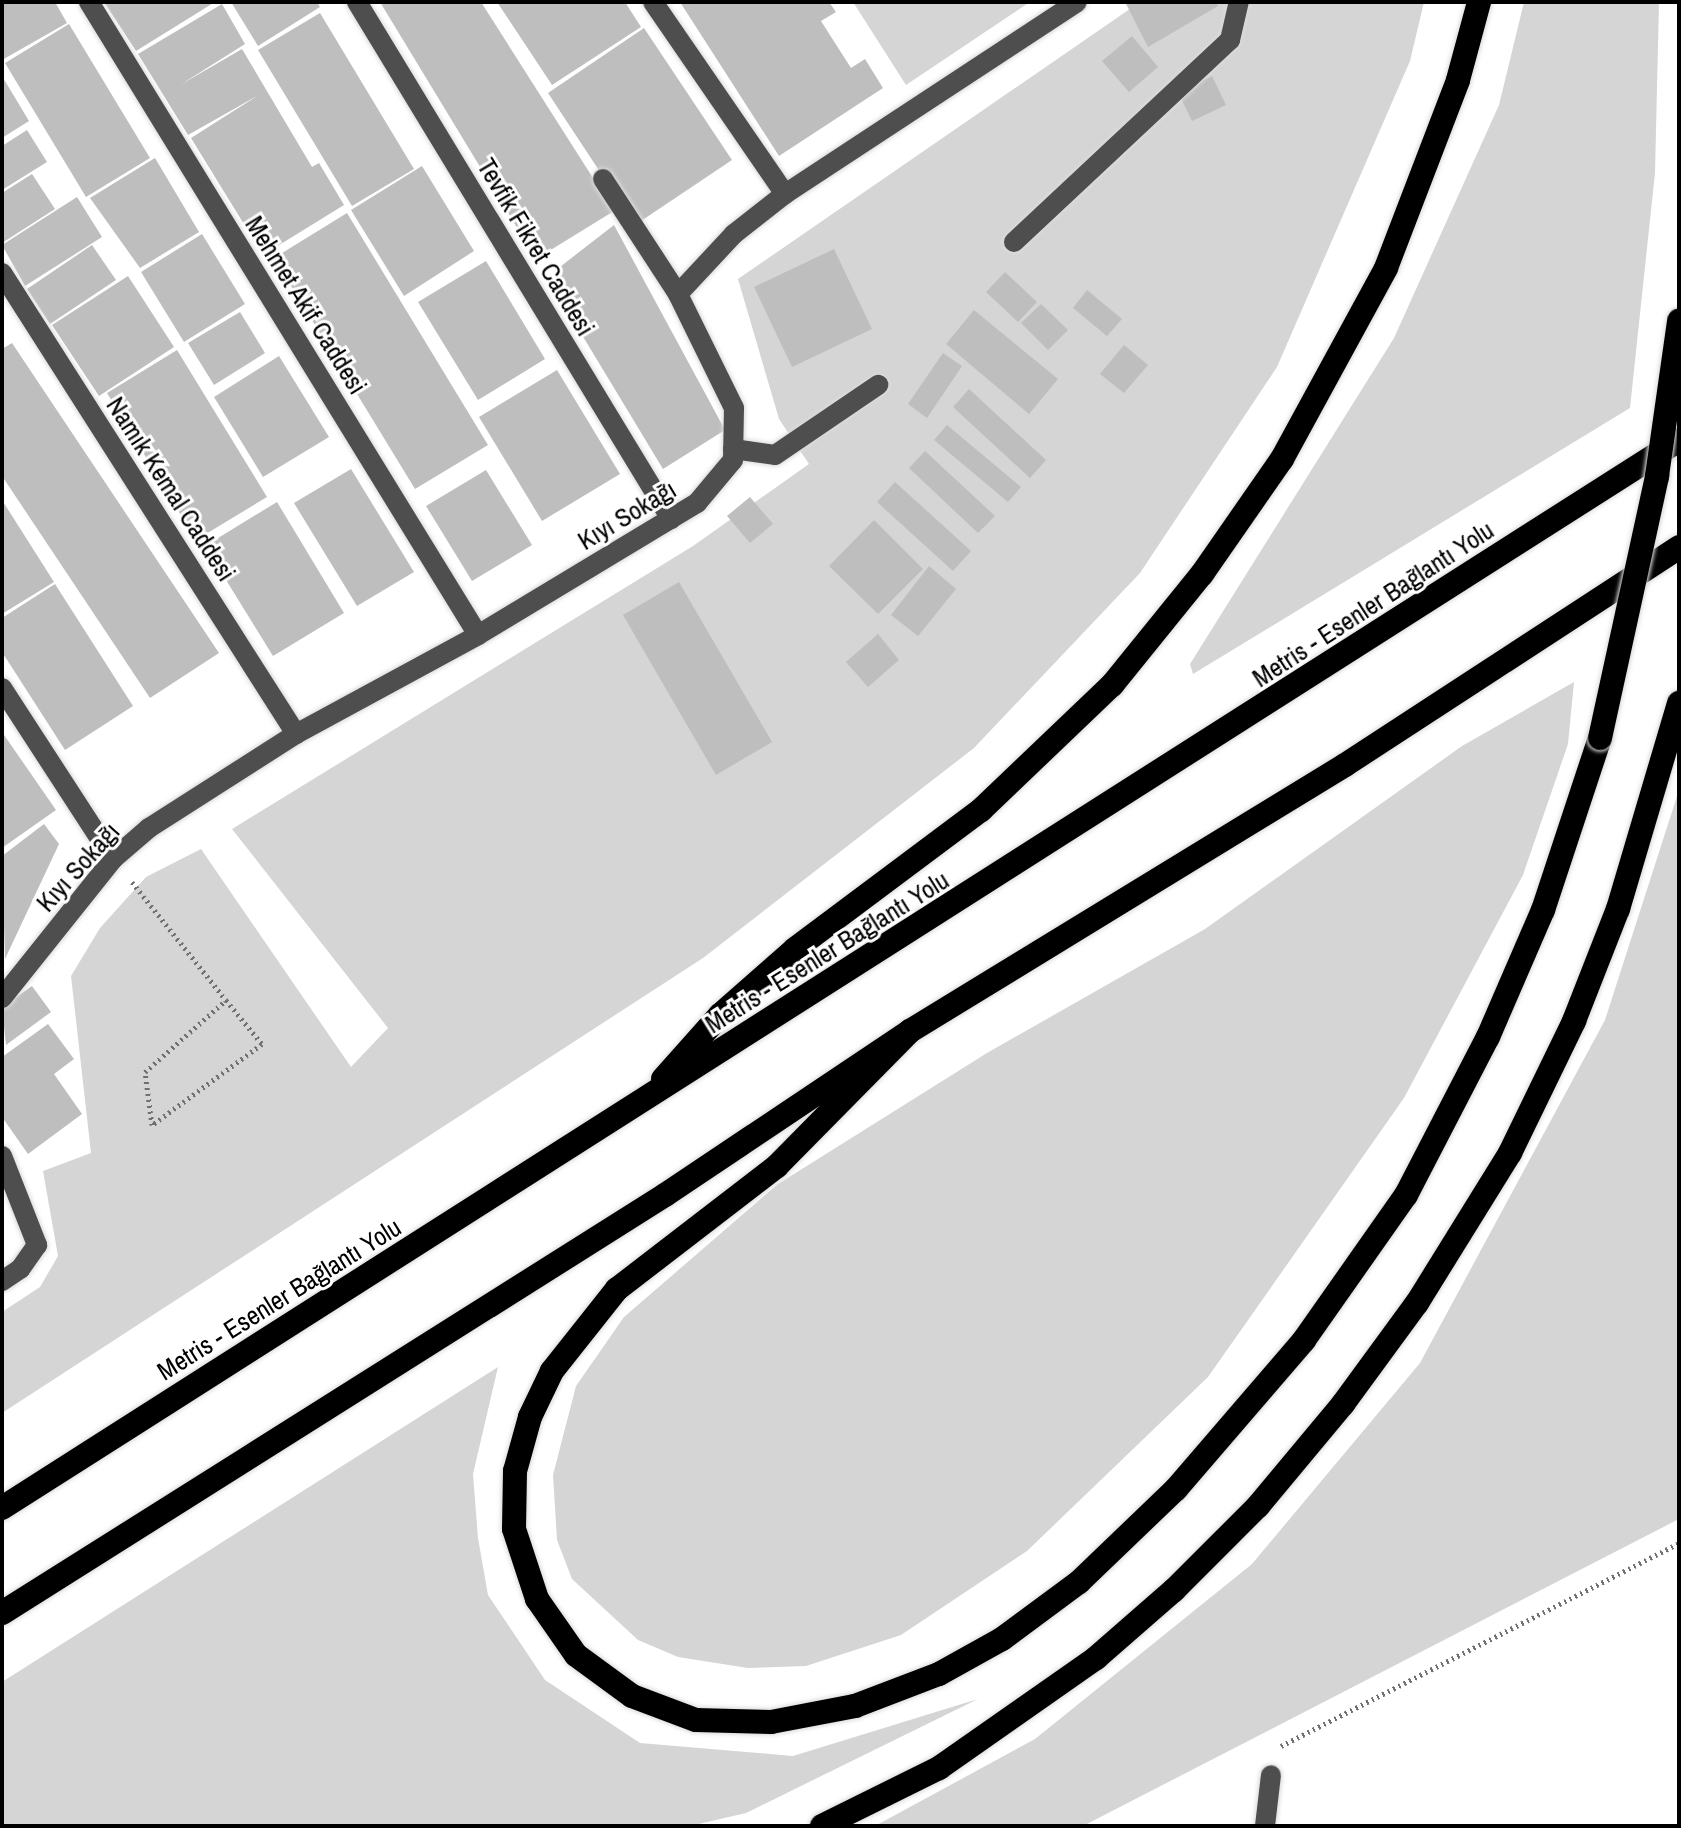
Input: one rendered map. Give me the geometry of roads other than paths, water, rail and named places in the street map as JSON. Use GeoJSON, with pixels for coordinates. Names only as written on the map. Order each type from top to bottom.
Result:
{"type":"FeatureCollection","features":[{"type":"Feature","properties":{"kind":"highway"},"geometry":{"type":"LineString","coordinates":[[644,1100],[720,1015],[795,949],[981,810],[1112,685],[1202,574],[1282,459],[1386,268],[1458,80],[1479,2]]}},
{"type":"Feature","properties":{"kind":"highway"},"geometry":{"type":"LineString","coordinates":[[910,1031],[777,1166],[617,1289],[552,1371],[530,1417],[515,1471],[514,1529],[537,1599],[576,1655],[632,1696],[696,1720],[771,1722],[855,1706],[939,1674],[1002,1639],[1079,1582],[1186,1479],[1304,1340],[1406,1195],[1488,1037],[1537,924],[1600,738],[1657,476],[1679,321]]}},
{"type":"Feature","properties":{"kind":"highway","name":"Metris - Esenler Bağlantı Yolu"},"geometry":{"type":"LineString","coordinates":[[2,1508],[1679,440]]}},
{"type":"Feature","properties":{"kind":"highway"},"geometry":{"type":"LineString","coordinates":[[2,1613],[665,1195],[910,1031],[1345,765],[1679,547]]}},
{"type":"Feature","properties":{"kind":"highway"},"geometry":{"type":"LineString","coordinates":[[822,1826],[939,1768],[1096,1658],[1174,1590],[1258,1506],[1343,1404],[1417,1303],[1510,1153],[1574,1021],[1658,780],[1679,703]]}},
{"type":"Feature","properties":{"kind":"street","name":"Mehmet Akif Caddesi"},"geometry":{"type":"LineString","coordinates":[[89,2],[478,635]]}},
{"type":"Feature","properties":{"kind":"street","name":"Tevfik Fikret Caddesi"},"geometry":{"type":"LineString","coordinates":[[357,2],[671,519]]}},
{"type":"Feature","properties":{"kind":"street"},"geometry":{"type":"LineString","coordinates":[[653,2],[785,194]]}},
{"type":"Feature","properties":{"kind":"street"},"geometry":{"type":"LineString","coordinates":[[678,294],[734,234],[785,194],[1077,2]]}},
{"type":"Feature","properties":{"kind":"street"},"geometry":{"type":"LineString","coordinates":[[1014,242],[1230,40],[1239,2]]}},
{"type":"Feature","properties":{"kind":"street","name":"Kıyı Sokağı"},"geometry":{"type":"LineString","coordinates":[[2,998],[113,859],[149,828],[296,734],[478,635],[697,503],[733,460],[734,408],[678,294],[603,179]]}},
{"type":"Feature","properties":{"kind":"street","name":"Namık Kemal Caddesi"},"geometry":{"type":"LineString","coordinates":[[2,273],[296,734]]}},
{"type":"Feature","properties":{"kind":"street"},"geometry":{"type":"LineString","coordinates":[[733,449],[775,455],[878,385]]}},
{"type":"Feature","properties":{"kind":"street"},"geometry":{"type":"LineString","coordinates":[[2,688],[113,859]]}},
{"type":"Feature","properties":{"kind":"street"},"geometry":{"type":"LineString","coordinates":[[2,1156],[37,1245],[20,1269],[2,1281]]}},
{"type":"Feature","properties":{"kind":"street"},"geometry":{"type":"LineString","coordinates":[[1265,1826],[1271,1775]]}}]}
